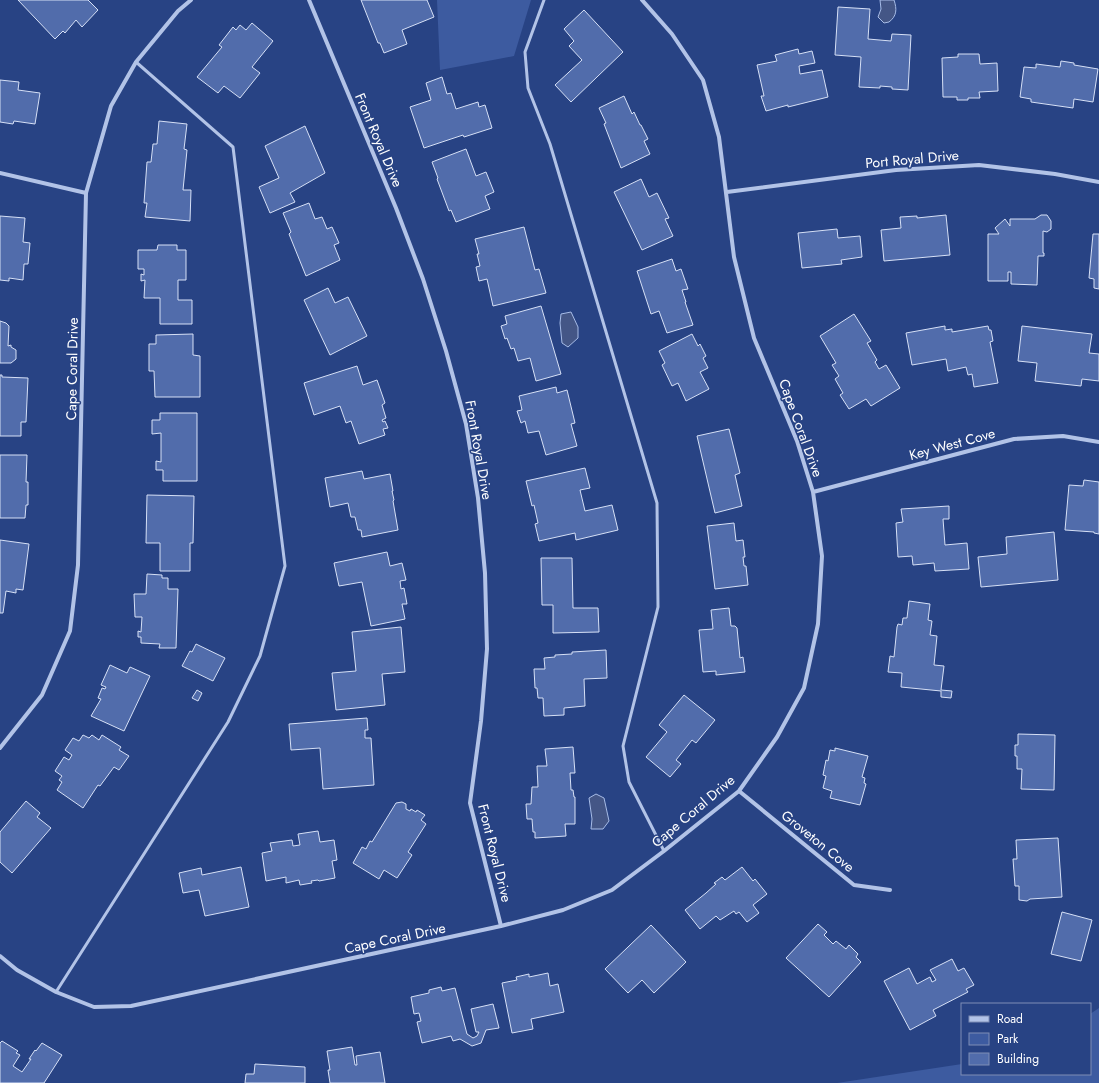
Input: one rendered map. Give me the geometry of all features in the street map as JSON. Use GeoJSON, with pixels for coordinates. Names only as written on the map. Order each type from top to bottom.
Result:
{"type":"FeatureCollection","features":[{"type":"Feature","properties":{"kind":"street","name":"Cape Coral Drive"},"geometry":{"type":"LineString","coordinates":[[0,748],[42,695],[70,631],[78,565],[86,193],[111,106],[136,62],[178,10],[191,0]]}},
{"type":"Feature","properties":{"kind":"street","name":"Front Royal Drive"},"geometry":{"type":"LineString","coordinates":[[309,0],[396,208],[423,279],[446,351],[466,424],[478,498],[485,573],[487,649],[481,721],[470,803],[501,926]]}},
{"type":"Feature","properties":{"kind":"street","name":"Cape Coral Drive"},"geometry":{"type":"LineString","coordinates":[[0,956],[17,970],[56,992],[94,1007],[131,1006],[501,926],[563,910],[612,890],[664,851],[739,791],[777,738],[804,688],[818,624],[822,556],[813,492],[797,441],[754,338],[734,257],[719,137],[703,80],[672,34],[642,0]]}},
{"type":"Feature","properties":{"kind":"street","name":"Port Royal Drive"},"geometry":{"type":"LineString","coordinates":[[727,192],[896,170],[978,165],[1055,174],[1099,182]]}},
{"type":"Feature","properties":{"kind":"street"},"geometry":{"type":"LineString","coordinates":[[0,174],[86,193]]}},
{"type":"Feature","properties":{"kind":"street","name":"Key West Cove"},"geometry":{"type":"LineString","coordinates":[[813,492],[1014,439],[1063,436],[1099,442]]}},
{"type":"Feature","properties":{"kind":"street","name":"Groveton Cove"},"geometry":{"type":"LineString","coordinates":[[739,791],[854,885],[890,890]]}},
{"type":"Feature","properties":{"kind":"lane"},"geometry":{"type":"LineString","coordinates":[[544,0],[525,52],[528,88],[550,144],[657,504],[658,607],[623,746],[629,782],[664,851]]}},
{"type":"Feature","properties":{"kind":"lane"},"geometry":{"type":"LineString","coordinates":[[56,992],[228,722],[260,656],[285,566],[233,147],[136,62]]}},
{"type":"Feature","properties":{"kind":"green space"},"geometry":{"type":"Polygon","coordinates":[[[437,0],[531,0],[514,56],[440,70],[437,0]]]}},
{"type":"Feature","properties":{"kind":"green space"},"geometry":{"type":"Polygon","coordinates":[[[1099,1008],[1099,1083],[837,1083],[961,1064],[961,1075],[1091,1075],[1091,1013],[1099,1008]]]}},
{"type":"Feature","properties":{"kind":"shaded area"},"geometry":{"type":"Polygon","coordinates":[[[880,0],[894,0],[896,12],[894,17],[889,22],[884,23],[878,17],[881,9],[880,0]]]}},
{"type":"Feature","properties":{"kind":"shaded area"},"geometry":{"type":"Polygon","coordinates":[[[571,312],[578,327],[578,338],[568,347],[562,343],[560,323],[561,314],[571,312]]]}},
{"type":"Feature","properties":{"kind":"shaded area"},"geometry":{"type":"Polygon","coordinates":[[[596,794],[604,798],[609,821],[603,829],[591,829],[592,819],[589,798],[596,794]]]}},
{"type":"Feature","properties":{"kind":"building"},"geometry":{"type":"Polygon","coordinates":[[[18,0],[88,0],[98,10],[82,27],[76,20],[65,33],[63,31],[55,39],[18,0]]]}},
{"type":"Feature","properties":{"kind":"building"},"geometry":{"type":"Polygon","coordinates":[[[361,0],[427,0],[434,17],[402,30],[407,44],[384,53],[380,43],[378,43],[361,0]]]}},
{"type":"Feature","properties":{"kind":"building"},"geometry":{"type":"Polygon","coordinates":[[[838,7],[870,9],[868,39],[891,41],[892,34],[911,35],[908,90],[892,89],[892,87],[880,86],[880,88],[859,87],[861,57],[835,55],[838,7]]]}},
{"type":"Feature","properties":{"kind":"building"},"geometry":{"type":"Polygon","coordinates":[[[584,10],[623,52],[571,102],[555,85],[582,60],[569,46],[574,41],[564,29],[584,10]]]}},
{"type":"Feature","properties":{"kind":"building"},"geometry":{"type":"Polygon","coordinates":[[[252,23],[273,41],[252,67],[260,73],[240,98],[224,86],[218,93],[197,77],[222,47],[219,45],[233,27],[236,30],[240,25],[246,30],[252,23]]]}},
{"type":"Feature","properties":{"kind":"building"},"geometry":{"type":"Polygon","coordinates":[[[798,49],[799,54],[812,51],[815,63],[799,66],[800,74],[822,70],[828,97],[766,111],[761,96],[764,96],[757,65],[777,61],[775,55],[798,49]]]}},
{"type":"Feature","properties":{"kind":"building"},"geometry":{"type":"Polygon","coordinates":[[[958,54],[979,54],[980,64],[997,63],[998,91],[979,92],[980,98],[968,98],[968,100],[957,100],[957,97],[943,97],[942,58],[958,57],[958,54]]]}},
{"type":"Feature","properties":{"kind":"building"},"geometry":{"type":"Polygon","coordinates":[[[1061,61],[1098,69],[1093,102],[1074,99],[1073,108],[1031,102],[1031,99],[1020,97],[1024,67],[1036,68],[1036,64],[1060,67],[1061,61]]]}},
{"type":"Feature","properties":{"kind":"building"},"geometry":{"type":"Polygon","coordinates":[[[442,77],[447,94],[451,93],[456,109],[478,102],[479,107],[485,105],[492,128],[464,137],[463,135],[424,148],[410,107],[431,100],[426,83],[442,77]]]}},
{"type":"Feature","properties":{"kind":"building"},"geometry":{"type":"Polygon","coordinates":[[[0,80],[19,82],[18,90],[40,93],[35,124],[14,121],[13,124],[0,122],[0,80]]]}},
{"type":"Feature","properties":{"kind":"building"},"geometry":{"type":"Polygon","coordinates":[[[624,96],[632,114],[634,112],[648,139],[644,141],[650,154],[621,168],[604,124],[606,123],[599,108],[624,96]]]}},
{"type":"Feature","properties":{"kind":"building"},"geometry":{"type":"Polygon","coordinates":[[[159,121],[187,124],[184,149],[187,150],[183,190],[191,190],[190,221],[145,217],[147,203],[144,203],[147,162],[151,162],[153,144],[157,144],[159,121]]]}},
{"type":"Feature","properties":{"kind":"building"},"geometry":{"type":"Polygon","coordinates":[[[305,126],[325,173],[290,193],[295,202],[270,213],[259,187],[279,178],[265,146],[305,126]]]}},
{"type":"Feature","properties":{"kind":"building"},"geometry":{"type":"Polygon","coordinates":[[[466,149],[476,176],[486,172],[494,192],[485,196],[490,209],[456,222],[451,210],[449,211],[432,162],[466,149]]]}},
{"type":"Feature","properties":{"kind":"building"},"geometry":{"type":"Polygon","coordinates":[[[641,179],[649,197],[657,193],[669,218],[665,219],[673,236],[642,250],[614,192],[641,179]]]}},
{"type":"Feature","properties":{"kind":"building"},"geometry":{"type":"Polygon","coordinates":[[[309,203],[315,219],[322,217],[327,229],[332,227],[339,243],[334,245],[340,260],[306,276],[289,234],[291,232],[283,213],[309,203]]]}},
{"type":"Feature","properties":{"kind":"building"},"geometry":{"type":"Polygon","coordinates":[[[946,215],[950,255],[884,261],[881,230],[901,228],[900,217],[917,216],[917,218],[946,215]]]}},
{"type":"Feature","properties":{"kind":"building"},"geometry":{"type":"Polygon","coordinates":[[[1041,215],[1047,215],[1051,221],[1051,229],[1047,232],[1043,231],[1044,256],[1038,256],[1037,285],[1011,284],[1011,272],[1008,272],[1008,281],[988,281],[988,234],[999,234],[995,228],[1005,219],[1010,226],[1010,219],[1035,219],[1041,215]]]}},
{"type":"Feature","properties":{"kind":"building"},"geometry":{"type":"Polygon","coordinates":[[[0,216],[25,218],[23,242],[30,243],[28,264],[24,264],[23,280],[9,278],[9,281],[0,280],[0,216]]]}},
{"type":"Feature","properties":{"kind":"building"},"geometry":{"type":"Polygon","coordinates":[[[524,227],[535,270],[539,269],[546,293],[493,306],[487,279],[479,281],[476,267],[480,266],[477,254],[479,254],[475,239],[524,227]]]}},
{"type":"Feature","properties":{"kind":"building"},"geometry":{"type":"Polygon","coordinates":[[[837,229],[838,238],[860,236],[862,257],[841,260],[842,264],[802,268],[798,233],[837,229]]]}},
{"type":"Feature","properties":{"kind":"building"},"geometry":{"type":"Polygon","coordinates":[[[1093,234],[1099,234],[1099,289],[1094,288],[1094,279],[1089,278],[1093,234]]]}},
{"type":"Feature","properties":{"kind":"building"},"geometry":{"type":"Polygon","coordinates":[[[158,245],[177,245],[177,250],[186,250],[186,280],[178,280],[178,300],[192,300],[192,324],[160,324],[160,298],[144,298],[145,280],[141,281],[141,274],[144,275],[144,269],[138,269],[138,250],[157,250],[158,245]]]}},
{"type":"Feature","properties":{"kind":"building"},"geometry":{"type":"Polygon","coordinates":[[[672,259],[676,271],[681,269],[688,289],[682,290],[693,325],[667,333],[659,311],[651,314],[637,271],[672,259]]]}},
{"type":"Feature","properties":{"kind":"building"},"geometry":{"type":"Polygon","coordinates":[[[328,288],[335,303],[348,297],[367,336],[330,355],[304,300],[328,288]]]}},
{"type":"Feature","properties":{"kind":"building"},"geometry":{"type":"Polygon","coordinates":[[[541,306],[561,374],[536,381],[530,358],[518,361],[514,348],[511,349],[507,338],[505,339],[501,326],[507,324],[505,316],[541,306]]]}},
{"type":"Feature","properties":{"kind":"building"},"geometry":{"type":"Polygon","coordinates":[[[854,314],[871,341],[867,343],[877,360],[875,362],[879,369],[886,365],[900,388],[871,406],[866,399],[849,409],[840,395],[843,393],[835,379],[839,376],[832,365],[836,363],[820,336],[854,314]]]}},
{"type":"Feature","properties":{"kind":"building"},"geometry":{"type":"Polygon","coordinates":[[[0,321],[9,326],[8,346],[11,345],[11,347],[16,350],[16,359],[11,363],[0,363],[0,321]]]}},
{"type":"Feature","properties":{"kind":"building"},"geometry":{"type":"Polygon","coordinates":[[[945,326],[945,330],[952,329],[952,332],[988,326],[989,330],[991,330],[993,341],[990,342],[998,383],[974,387],[972,374],[968,375],[966,367],[948,371],[946,359],[912,365],[906,333],[945,326]]]}},
{"type":"Feature","properties":{"kind":"building"},"geometry":{"type":"Polygon","coordinates":[[[1022,326],[1092,334],[1089,353],[1099,354],[1099,381],[1082,379],[1081,386],[1035,381],[1037,363],[1018,361],[1022,326]]]}},
{"type":"Feature","properties":{"kind":"building"},"geometry":{"type":"Polygon","coordinates":[[[193,334],[193,355],[200,356],[200,397],[155,397],[154,371],[149,371],[149,344],[156,344],[156,335],[193,334]]]}},
{"type":"Feature","properties":{"kind":"building"},"geometry":{"type":"Polygon","coordinates":[[[692,334],[698,346],[700,344],[706,356],[703,358],[708,368],[700,372],[709,389],[686,401],[678,383],[672,386],[662,365],[665,363],[659,351],[692,334]]]}},
{"type":"Feature","properties":{"kind":"building"},"geometry":{"type":"Polygon","coordinates":[[[357,366],[363,385],[377,380],[385,403],[382,405],[386,418],[382,420],[383,422],[385,421],[388,428],[383,429],[385,435],[359,444],[351,421],[346,423],[340,406],[314,415],[304,383],[357,366]]]}},
{"type":"Feature","properties":{"kind":"building"},"geometry":{"type":"Polygon","coordinates":[[[0,375],[2,375],[2,377],[28,378],[26,422],[21,422],[21,436],[0,436],[0,375]]]}},
{"type":"Feature","properties":{"kind":"building"},"geometry":{"type":"Polygon","coordinates":[[[556,387],[557,393],[567,390],[575,423],[571,424],[577,446],[546,455],[539,431],[528,433],[525,421],[521,423],[517,411],[522,410],[519,396],[556,387]]]}},
{"type":"Feature","properties":{"kind":"building"},"geometry":{"type":"Polygon","coordinates":[[[160,413],[197,413],[197,481],[163,481],[163,470],[156,470],[156,461],[161,462],[161,433],[152,434],[152,420],[160,420],[160,413]]]}},
{"type":"Feature","properties":{"kind":"building"},"geometry":{"type":"Polygon","coordinates":[[[729,429],[740,473],[735,475],[742,506],[715,513],[697,436],[729,429]]]}},
{"type":"Feature","properties":{"kind":"building"},"geometry":{"type":"Polygon","coordinates":[[[0,455],[27,455],[26,482],[28,482],[28,505],[26,505],[25,518],[0,518],[0,455]]]}},
{"type":"Feature","properties":{"kind":"building"},"geometry":{"type":"Polygon","coordinates":[[[585,468],[590,488],[580,490],[585,511],[612,505],[618,530],[576,540],[575,533],[539,541],[535,524],[538,523],[526,481],[585,468]]]}},
{"type":"Feature","properties":{"kind":"building"},"geometry":{"type":"Polygon","coordinates":[[[362,471],[364,479],[390,474],[398,530],[362,537],[361,530],[358,530],[355,517],[351,517],[348,503],[330,507],[325,478],[362,471]]]}},
{"type":"Feature","properties":{"kind":"building"},"geometry":{"type":"Polygon","coordinates":[[[1084,480],[1099,482],[1099,534],[1094,532],[1065,530],[1069,485],[1083,486],[1084,480]]]}},
{"type":"Feature","properties":{"kind":"building"},"geometry":{"type":"Polygon","coordinates":[[[147,495],[194,496],[193,543],[190,543],[190,571],[160,571],[160,543],[146,543],[147,495]]]}},
{"type":"Feature","properties":{"kind":"building"},"geometry":{"type":"Polygon","coordinates":[[[949,506],[949,519],[943,519],[945,545],[967,543],[969,569],[935,571],[934,563],[913,565],[912,556],[898,557],[896,523],[903,522],[901,509],[949,506]]]}},
{"type":"Feature","properties":{"kind":"building"},"geometry":{"type":"Polygon","coordinates":[[[734,523],[736,541],[743,540],[745,557],[743,557],[744,566],[746,566],[748,585],[715,589],[707,526],[734,523]]]}},
{"type":"Feature","properties":{"kind":"building"},"geometry":{"type":"Polygon","coordinates":[[[1054,532],[1058,580],[981,587],[978,557],[1007,554],[1006,537],[1054,532]]]}},
{"type":"Feature","properties":{"kind":"building"},"geometry":{"type":"Polygon","coordinates":[[[0,540],[29,544],[23,590],[16,589],[16,593],[6,591],[3,613],[0,613],[0,540]]]}},
{"type":"Feature","properties":{"kind":"building"},"geometry":{"type":"Polygon","coordinates":[[[387,552],[390,566],[402,563],[406,580],[400,581],[401,589],[404,588],[407,604],[402,604],[405,619],[371,626],[362,582],[339,586],[334,563],[387,552]]]}},
{"type":"Feature","properties":{"kind":"building"},"geometry":{"type":"Polygon","coordinates":[[[541,558],[572,558],[573,608],[598,608],[599,632],[553,633],[553,605],[542,605],[541,558]]]}},
{"type":"Feature","properties":{"kind":"building"},"geometry":{"type":"Polygon","coordinates":[[[147,574],[162,575],[162,578],[168,578],[168,589],[178,589],[176,648],[159,648],[160,644],[141,643],[141,637],[138,637],[138,631],[141,632],[142,617],[135,617],[134,594],[146,594],[147,574]]]}},
{"type":"Feature","properties":{"kind":"building"},"geometry":{"type":"Polygon","coordinates":[[[909,601],[930,604],[928,620],[932,621],[930,635],[937,636],[934,665],[944,666],[941,690],[952,691],[951,698],[941,697],[941,691],[901,687],[902,673],[888,672],[890,656],[894,657],[897,627],[898,624],[902,625],[903,618],[907,618],[909,601]]]}},
{"type":"Feature","properties":{"kind":"building"},"geometry":{"type":"Polygon","coordinates":[[[729,608],[731,626],[735,626],[737,628],[740,658],[743,657],[745,672],[716,675],[716,671],[703,672],[699,630],[713,629],[711,610],[729,608]]]}},
{"type":"Feature","properties":{"kind":"building"},"geometry":{"type":"Polygon","coordinates":[[[401,627],[405,672],[382,674],[385,705],[336,710],[332,673],[356,671],[352,632],[401,627]]]}},
{"type":"Feature","properties":{"kind":"building"},"geometry":{"type":"Polygon","coordinates":[[[196,644],[225,658],[213,681],[182,666],[190,651],[192,652],[196,644]]]}},
{"type":"Feature","properties":{"kind":"building"},"geometry":{"type":"Polygon","coordinates":[[[606,650],[607,678],[584,679],[585,706],[564,708],[564,715],[544,716],[543,698],[538,698],[537,688],[535,688],[534,669],[545,669],[544,658],[555,657],[555,655],[572,654],[572,652],[606,650]]]}},
{"type":"Feature","properties":{"kind":"building"},"geometry":{"type":"Polygon","coordinates":[[[110,665],[127,673],[130,667],[150,676],[124,731],[91,716],[101,699],[98,698],[102,688],[105,689],[106,687],[101,685],[110,665]]]}},
{"type":"Feature","properties":{"kind":"building"},"geometry":{"type":"Polygon","coordinates":[[[197,690],[202,693],[198,701],[192,698],[197,690]]]}},
{"type":"Feature","properties":{"kind":"building"},"geometry":{"type":"Polygon","coordinates":[[[684,695],[715,720],[696,743],[692,740],[676,760],[681,764],[670,777],[646,757],[667,732],[659,725],[684,695]]]}},
{"type":"Feature","properties":{"kind":"building"},"geometry":{"type":"Polygon","coordinates":[[[367,718],[368,730],[365,730],[365,738],[371,738],[374,785],[323,789],[320,748],[291,750],[289,724],[367,718]]]}},
{"type":"Feature","properties":{"kind":"building"},"geometry":{"type":"Polygon","coordinates":[[[1018,734],[1055,735],[1054,790],[1021,789],[1022,769],[1017,769],[1017,756],[1015,756],[1015,745],[1018,745],[1018,734]]]}},
{"type":"Feature","properties":{"kind":"building"},"geometry":{"type":"Polygon","coordinates":[[[83,735],[89,738],[92,735],[99,740],[102,735],[121,747],[119,750],[129,756],[119,770],[114,767],[100,786],[98,785],[83,808],[57,790],[62,782],[59,780],[62,776],[55,771],[64,757],[69,760],[72,755],[65,750],[73,738],[79,741],[83,735]]]}},
{"type":"Feature","properties":{"kind":"building"},"geometry":{"type":"Polygon","coordinates":[[[573,747],[575,773],[570,773],[571,790],[573,790],[575,797],[575,824],[565,824],[566,836],[535,838],[532,819],[527,819],[526,804],[531,804],[532,787],[538,787],[537,766],[547,766],[545,749],[573,747]]]}},
{"type":"Feature","properties":{"kind":"building"},"geometry":{"type":"Polygon","coordinates":[[[835,748],[868,756],[862,777],[865,778],[864,783],[866,784],[860,805],[830,798],[832,791],[823,788],[826,776],[823,775],[826,760],[828,761],[830,750],[835,751],[835,748]]]}},
{"type":"Feature","properties":{"kind":"building"},"geometry":{"type":"Polygon","coordinates":[[[26,801],[40,813],[37,817],[51,828],[12,873],[0,862],[0,832],[26,801]]]}},
{"type":"Feature","properties":{"kind":"building"},"geometry":{"type":"Polygon","coordinates":[[[402,802],[406,804],[406,809],[410,811],[411,809],[416,812],[417,810],[425,815],[421,820],[426,824],[408,852],[412,855],[397,878],[384,870],[379,879],[353,863],[362,847],[366,849],[370,841],[372,842],[396,803],[402,802]]]}},
{"type":"Feature","properties":{"kind":"building"},"geometry":{"type":"Polygon","coordinates":[[[318,831],[320,842],[334,840],[337,860],[332,861],[335,878],[311,881],[312,883],[300,885],[299,880],[286,883],[286,877],[266,881],[262,853],[272,851],[270,843],[292,840],[293,846],[300,845],[298,834],[318,831]]]}},
{"type":"Feature","properties":{"kind":"building"},"geometry":{"type":"Polygon","coordinates":[[[1058,838],[1062,897],[1030,899],[1027,901],[1019,900],[1019,886],[1015,886],[1013,859],[1017,859],[1016,840],[1058,838]]]}},
{"type":"Feature","properties":{"kind":"building"},"geometry":{"type":"Polygon","coordinates":[[[241,867],[249,907],[205,916],[199,890],[183,893],[179,873],[201,868],[202,875],[241,867]]]}},
{"type":"Feature","properties":{"kind":"building"},"geometry":{"type":"Polygon","coordinates":[[[742,867],[753,881],[755,879],[767,894],[753,905],[759,913],[747,922],[739,912],[736,914],[734,911],[720,920],[716,916],[700,929],[685,910],[716,884],[714,883],[722,877],[725,880],[742,867]]]}},
{"type":"Feature","properties":{"kind":"building"},"geometry":{"type":"Polygon","coordinates":[[[1062,912],[1092,920],[1081,961],[1051,954],[1062,912]]]}},
{"type":"Feature","properties":{"kind":"building"},"geometry":{"type":"Polygon","coordinates":[[[818,924],[827,932],[824,935],[833,944],[836,941],[846,949],[849,945],[858,954],[856,957],[861,962],[829,997],[786,958],[818,924]]]}},
{"type":"Feature","properties":{"kind":"building"},"geometry":{"type":"Polygon","coordinates":[[[651,925],[686,962],[654,993],[642,980],[628,993],[605,969],[651,925]]]}},
{"type":"Feature","properties":{"kind":"building"},"geometry":{"type":"Polygon","coordinates":[[[952,959],[958,971],[964,968],[974,985],[966,989],[968,992],[933,1010],[936,1016],[910,1030],[884,981],[909,968],[917,984],[930,977],[932,982],[936,980],[930,970],[952,959]]]}},
{"type":"Feature","properties":{"kind":"building"},"geometry":{"type":"Polygon","coordinates":[[[548,973],[550,986],[558,984],[564,1012],[531,1019],[533,1029],[512,1033],[502,983],[517,980],[516,977],[529,974],[529,977],[548,973]]]}},
{"type":"Feature","properties":{"kind":"building"},"geometry":{"type":"Polygon","coordinates":[[[441,987],[442,991],[455,988],[467,1034],[473,1038],[477,1036],[479,1032],[476,1032],[471,1009],[493,1004],[499,1028],[486,1030],[481,1043],[472,1046],[460,1039],[453,1041],[451,1036],[422,1043],[417,1022],[421,1021],[419,1013],[414,1014],[411,997],[429,993],[429,990],[441,987]]]}},
{"type":"Feature","properties":{"kind":"building"},"geometry":{"type":"Polygon","coordinates":[[[2,1041],[18,1051],[16,1053],[20,1055],[13,1066],[22,1072],[35,1050],[36,1051],[42,1043],[62,1055],[44,1083],[0,1083],[0,1043],[2,1041]]]}},
{"type":"Feature","properties":{"kind":"building"},"geometry":{"type":"Polygon","coordinates":[[[352,1047],[355,1065],[357,1065],[356,1056],[380,1052],[385,1083],[330,1083],[328,1070],[330,1070],[327,1051],[352,1047]]]}},
{"type":"Feature","properties":{"kind":"building"},"geometry":{"type":"Polygon","coordinates":[[[255,1064],[305,1067],[305,1083],[245,1083],[246,1074],[254,1074],[255,1064]]]}}]}
